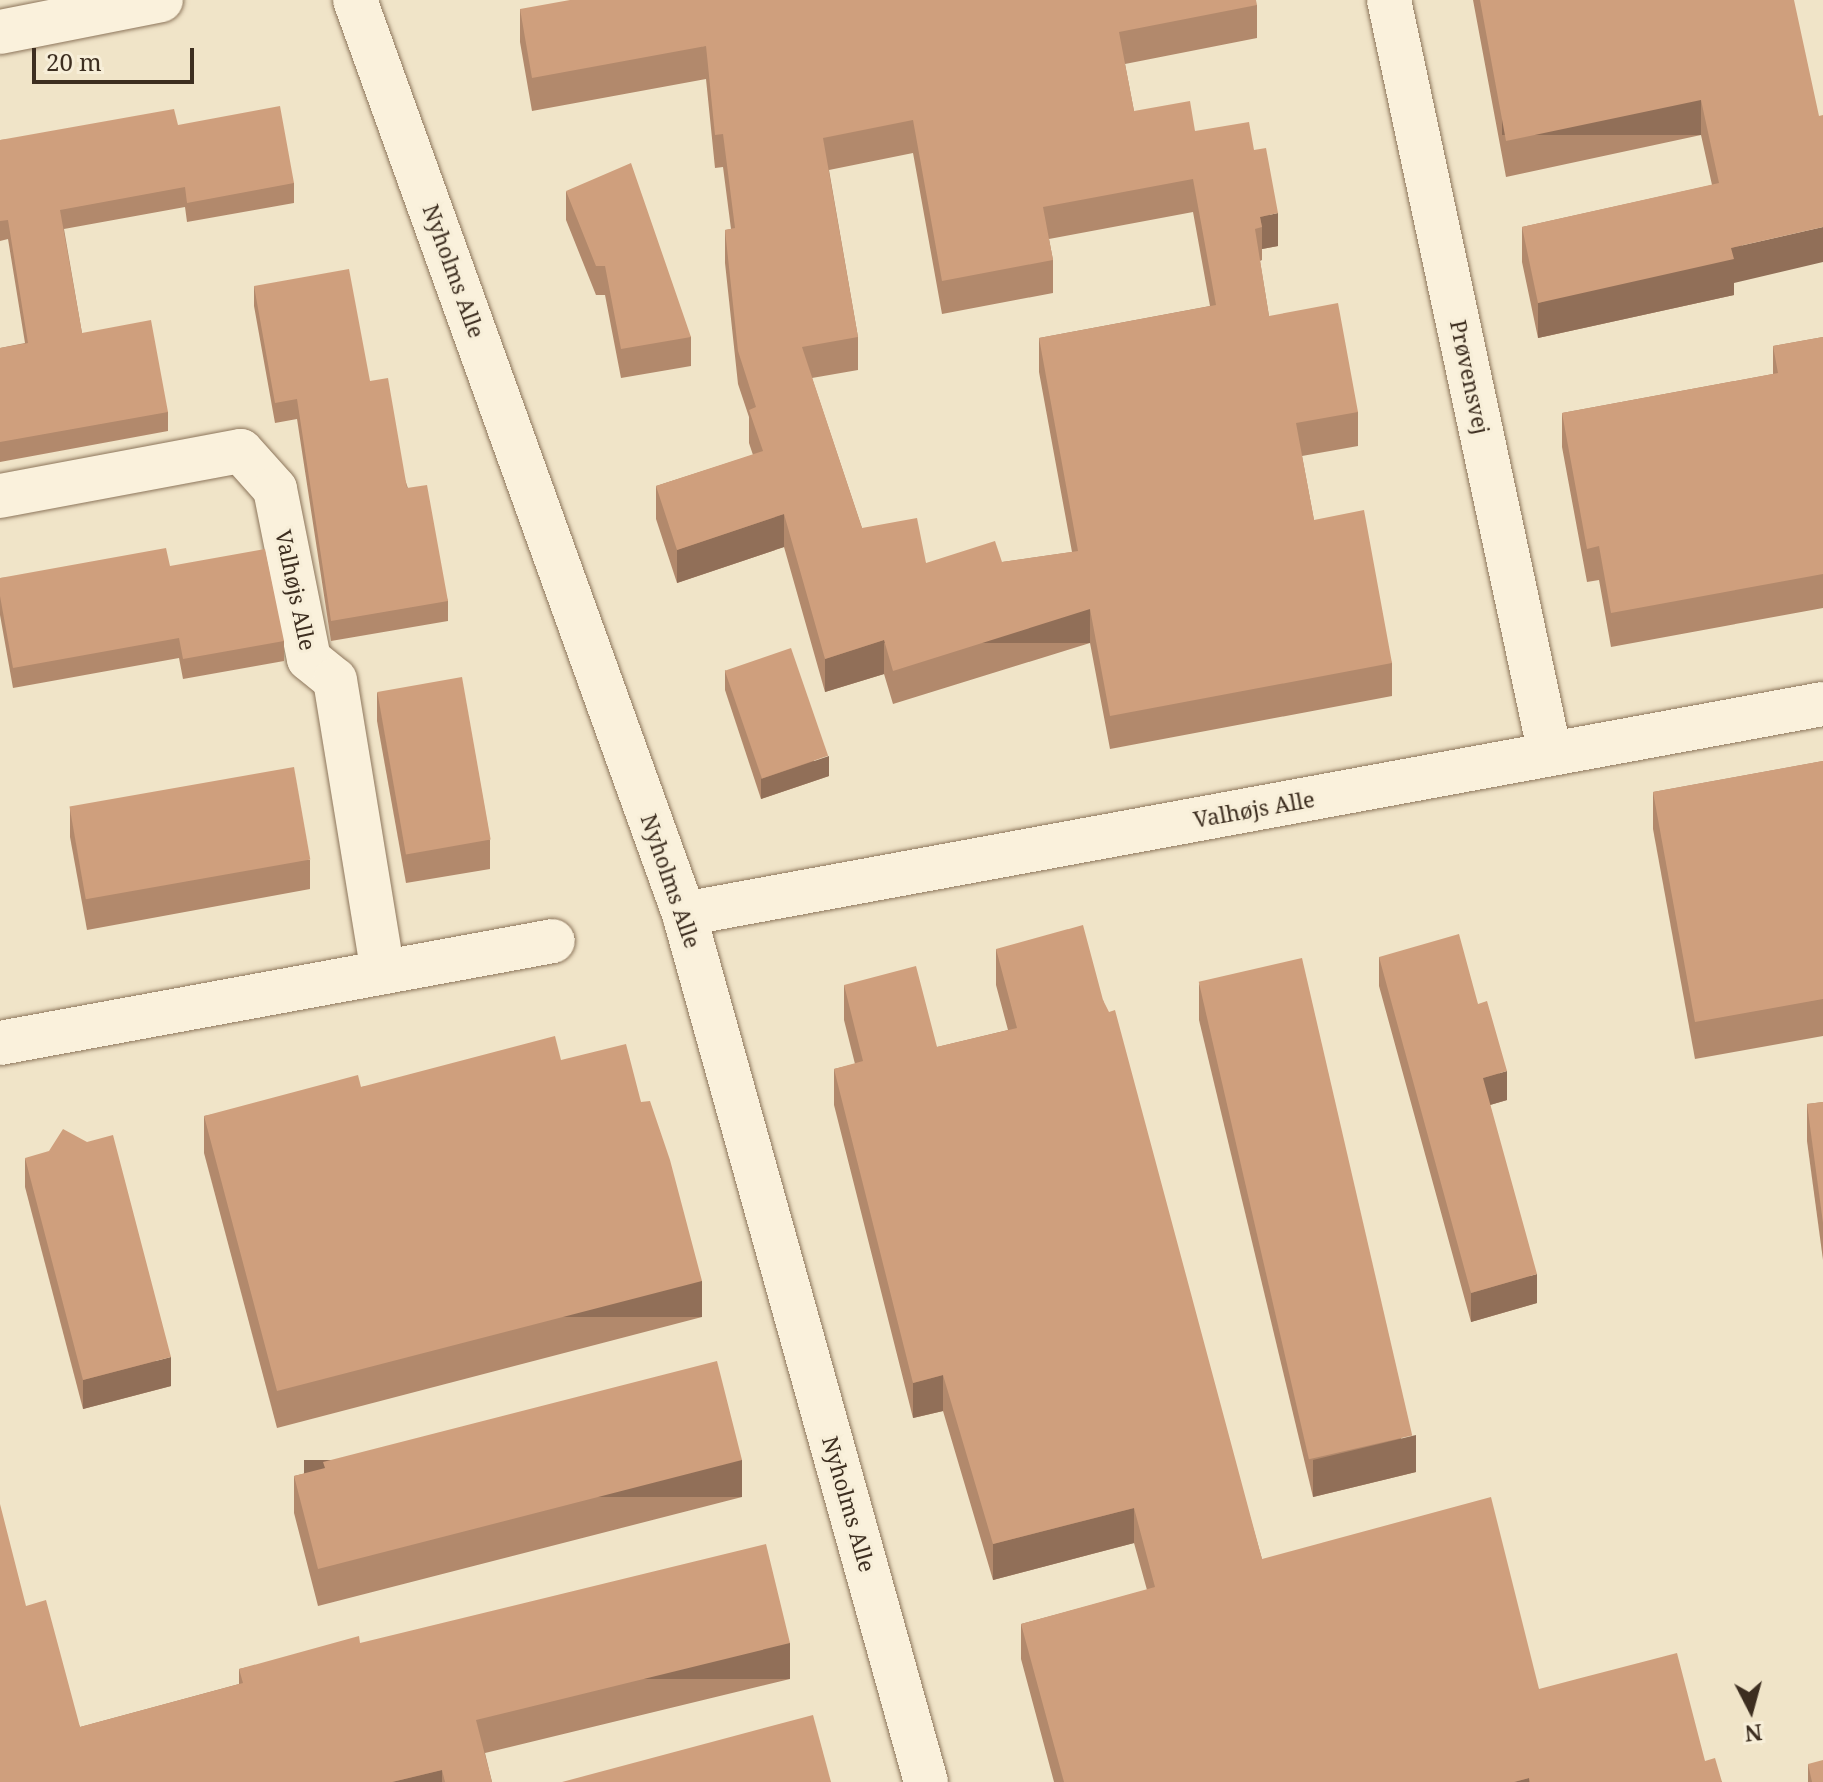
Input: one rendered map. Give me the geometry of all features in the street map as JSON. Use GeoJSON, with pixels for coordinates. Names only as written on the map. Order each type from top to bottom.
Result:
{"type":"FeatureCollection","features":[{"type":"Feature","properties":{"kind":"street"},"geometry":{"type":"LineString","coordinates":[[0,32],[161,0]]}},
{"type":"Feature","properties":{"kind":"street","name":"Nyholms Alle"},"geometry":{"type":"LineString","coordinates":[[355,0],[684,914],[926,1782]]}},
{"type":"Feature","properties":{"kind":"street","name":"Prøvensvej"},"geometry":{"type":"LineString","coordinates":[[1389,0],[1550,754]]}},
{"type":"Feature","properties":{"kind":"street","name":"Valhøjs Alle"},"geometry":{"type":"LineString","coordinates":[[0,496],[241,451],[275,489],[309,659],[335,680],[383,972]]}},
{"type":"Feature","properties":{"kind":"street","name":"Valhøjs Alle"},"geometry":{"type":"LineString","coordinates":[[684,914],[1823,704]]}},
{"type":"Feature","properties":{"kind":"street"},"geometry":{"type":"LineString","coordinates":[[0,1043],[553,941]]}},
{"type":"Feature","properties":{"kind":"building"},"geometry":{"type":"Polygon","coordinates":[[[570,0],[1256,0],[1257,5],[1119,32],[1134,111],[1190,101],[1195,131],[1249,122],[1254,150],[1266,148],[1278,213],[1260,217],[1262,227],[1255,229],[1269,316],[1338,303],[1358,412],[1296,423],[1314,520],[1364,510],[1392,663],[1110,716],[1090,609],[893,671],[884,640],[825,659],[784,514],[677,550],[656,486],[763,451],[749,410],[756,407],[738,351],[725,230],[735,228],[723,134],[715,135],[706,46],[532,78],[520,9],[570,0]],[[913,120],[823,138],[858,337],[802,347],[862,528],[917,518],[926,563],[995,541],[1002,562],[1078,551],[1039,338],[1216,305],[1193,179],[1043,207],[1053,260],[942,281],[913,120]]]}},
{"type":"Feature","properties":{"kind":"building"},"geometry":{"type":"Polygon","coordinates":[[[1480,0],[1794,0],[1819,116],[1823,115],[1823,227],[1731,248],[1734,259],[1538,303],[1522,227],[1719,183],[1701,100],[1506,141],[1480,0]]]}},
{"type":"Feature","properties":{"kind":"building"},"geometry":{"type":"Polygon","coordinates":[[[280,106],[294,183],[187,203],[185,187],[60,210],[82,333],[151,320],[168,412],[0,442],[0,348],[28,343],[8,220],[0,221],[0,140],[174,109],[178,125],[280,106]]]}},
{"type":"Feature","properties":{"kind":"building"},"geometry":{"type":"Polygon","coordinates":[[[631,163],[691,337],[621,349],[605,266],[596,266],[566,191],[631,163]]]}},
{"type":"Feature","properties":{"kind":"building"},"geometry":{"type":"Polygon","coordinates":[[[349,269],[370,381],[388,378],[407,488],[427,485],[448,601],[331,621],[297,399],[275,403],[254,286],[349,269]]]}},
{"type":"Feature","properties":{"kind":"building"},"geometry":{"type":"Polygon","coordinates":[[[1823,337],[1823,574],[1611,613],[1599,546],[1587,549],[1562,413],[1778,373],[1773,346],[1823,337]]]}},
{"type":"Feature","properties":{"kind":"building"},"geometry":{"type":"Polygon","coordinates":[[[166,548],[170,566],[265,549],[284,641],[183,659],[179,638],[13,668],[0,596],[0,578],[166,548]]]}},
{"type":"Feature","properties":{"kind":"building"},"geometry":{"type":"Polygon","coordinates":[[[791,648],[828,756],[762,779],[725,671],[791,648]]]}},
{"type":"Feature","properties":{"kind":"building"},"geometry":{"type":"Polygon","coordinates":[[[462,677],[491,839],[406,854],[377,692],[462,677]]]}},
{"type":"Feature","properties":{"kind":"building"},"geometry":{"type":"Polygon","coordinates":[[[1823,761],[1823,999],[1695,1022],[1653,792],[1823,761]]]}},
{"type":"Feature","properties":{"kind":"building"},"geometry":{"type":"Polygon","coordinates":[[[294,767],[310,860],[86,899],[69,807],[294,767]]]}},
{"type":"Feature","properties":{"kind":"building"},"geometry":{"type":"Polygon","coordinates":[[[1083,925],[1103,1000],[1109,1012],[1115,1010],[1262,1559],[1491,1497],[1539,1689],[1677,1653],[1705,1761],[1715,1758],[1722,1782],[1530,1782],[1529,1778],[1514,1782],[1064,1782],[1021,1624],[1155,1587],[1134,1508],[993,1544],[943,1375],[913,1383],[834,1069],[863,1061],[844,985],[916,966],[937,1047],[1017,1028],[996,949],[1083,925]]]}},
{"type":"Feature","properties":{"kind":"building"},"geometry":{"type":"Polygon","coordinates":[[[1459,934],[1478,1004],[1487,1001],[1507,1071],[1483,1078],[1537,1274],[1471,1293],[1379,957],[1459,934]]]}},
{"type":"Feature","properties":{"kind":"building"},"geometry":{"type":"Polygon","coordinates":[[[1302,958],[1412,1435],[1309,1459],[1199,982],[1302,958]]]}},
{"type":"Feature","properties":{"kind":"building"},"geometry":{"type":"Polygon","coordinates":[[[555,1036],[561,1060],[626,1044],[641,1102],[650,1101],[670,1160],[702,1281],[277,1391],[204,1116],[358,1075],[361,1087],[555,1036]]]}},
{"type":"Feature","properties":{"kind":"building"},"geometry":{"type":"Polygon","coordinates":[[[1823,1102],[1823,1223],[1807,1104],[1823,1102]]]}},
{"type":"Feature","properties":{"kind":"building"},"geometry":{"type":"Polygon","coordinates":[[[63,1129],[87,1142],[113,1135],[171,1357],[83,1380],[25,1158],[49,1151],[63,1129]]]}},
{"type":"Feature","properties":{"kind":"building"},"geometry":{"type":"Polygon","coordinates":[[[717,1361],[742,1460],[318,1569],[294,1476],[325,1468],[323,1462],[717,1361]]]}},
{"type":"Feature","properties":{"kind":"building"},"geometry":{"type":"Polygon","coordinates":[[[0,1504],[26,1606],[46,1600],[80,1727],[243,1683],[239,1669],[359,1636],[360,1643],[766,1544],[790,1643],[476,1720],[492,1782],[445,1782],[442,1770],[392,1782],[0,1782],[0,1504]]]}},
{"type":"Feature","properties":{"kind":"building"},"geometry":{"type":"Polygon","coordinates":[[[813,1715],[831,1782],[562,1782],[813,1715]]]}},
{"type":"Feature","properties":{"kind":"building"},"geometry":{"type":"Polygon","coordinates":[[[1823,1760],[1823,1782],[1812,1782],[1808,1764],[1823,1760]]]}}]}
